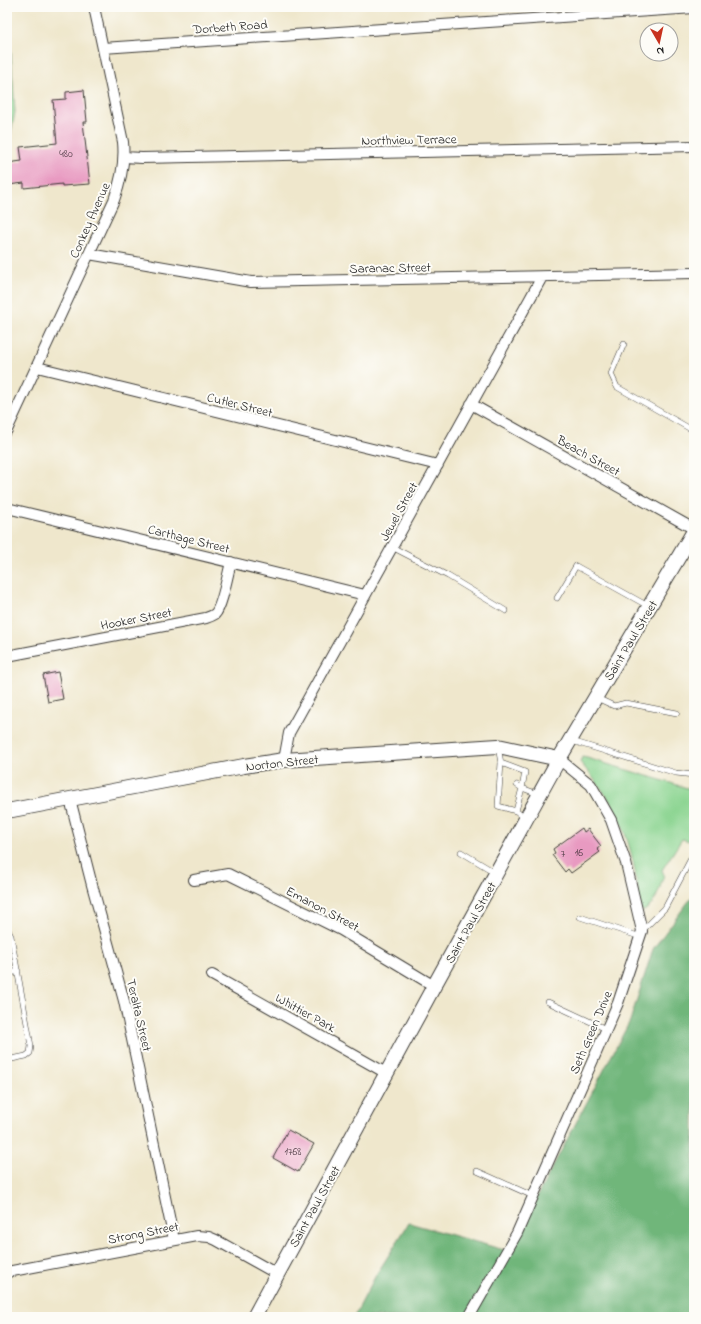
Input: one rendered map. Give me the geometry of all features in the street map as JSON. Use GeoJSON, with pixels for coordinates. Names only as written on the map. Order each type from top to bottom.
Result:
{"type":"FeatureCollection","features":[{"type":"Feature","properties":{"kind":"main road","name":"Saint Paul Street"},"geometry":{"type":"LineString","coordinates":[[254,1317],[386,1073],[497,873],[521,815],[540,794],[559,759],[694,530]]}},
{"type":"Feature","properties":{"kind":"main road","name":"Norton Street"},"geometry":{"type":"LineString","coordinates":[[7,811],[244,766],[284,760],[498,746],[559,759]]}},
{"type":"Feature","properties":{"kind":"street","name":"Conkey Avenue"},"geometry":{"type":"LineString","coordinates":[[7,430],[118,191],[122,173],[124,157],[123,142],[94,7]]}},
{"type":"Feature","properties":{"kind":"street","name":"Dorbeth Road"},"geometry":{"type":"LineString","coordinates":[[103,48],[694,8]]}},
{"type":"Feature","properties":{"kind":"street","name":"Northview Terrace"},"geometry":{"type":"LineString","coordinates":[[124,157],[142,158],[694,146]]}},
{"type":"Feature","properties":{"kind":"street","name":"Saranac Street"},"geometry":{"type":"LineString","coordinates":[[89,254],[251,282],[694,273]]}},
{"type":"Feature","properties":{"kind":"street","name":"Jewel Street"},"geometry":{"type":"LineString","coordinates":[[284,760],[290,733],[365,594],[542,277]]}},
{"type":"Feature","properties":{"kind":"street","name":"Cutler Street"},"geometry":{"type":"LineString","coordinates":[[36,367],[438,465]]}},
{"type":"Feature","properties":{"kind":"street","name":"Beach Street"},"geometry":{"type":"LineString","coordinates":[[471,404],[694,530]]}},
{"type":"Feature","properties":{"kind":"street","name":"Carthage Street"},"geometry":{"type":"LineString","coordinates":[[7,508],[365,594]]}},
{"type":"Feature","properties":{"kind":"street","name":"Hooker Street"},"geometry":{"type":"LineString","coordinates":[[7,656],[212,616],[215,614],[220,605],[231,562]]}},
{"type":"Feature","properties":{"kind":"street"},"geometry":{"type":"LineString","coordinates":[[559,759],[591,785],[611,820],[626,863],[641,934]]}},
{"type":"Feature","properties":{"kind":"street","name":"Teralta Street"},"geometry":{"type":"LineString","coordinates":[[70,799],[124,1001],[174,1240]]}},
{"type":"Feature","properties":{"kind":"street","name":"Emanon Street"},"geometry":{"type":"LineString","coordinates":[[194,880],[228,874],[340,930],[434,986]]}},
{"type":"Feature","properties":{"kind":"street","name":"Seth Green Drive"},"geometry":{"type":"LineString","coordinates":[[469,1317],[517,1233],[618,1003],[641,934]]}},
{"type":"Feature","properties":{"kind":"street","name":"Whittier Park"},"geometry":{"type":"LineString","coordinates":[[212,975],[386,1073]]}},
{"type":"Feature","properties":{"kind":"street","name":"Strong Street"},"geometry":{"type":"LineString","coordinates":[[7,1272],[197,1236],[209,1237],[277,1274]]}},
{"type":"Feature","properties":{"kind":"lane"},"geometry":{"type":"LineString","coordinates":[[624,344],[611,374],[617,387],[694,430]]}},
{"type":"Feature","properties":{"kind":"lane"},"geometry":{"type":"LineString","coordinates":[[392,547],[448,576],[506,611]]}},
{"type":"Feature","properties":{"kind":"lane"},"geometry":{"type":"LineString","coordinates":[[557,598],[576,566],[649,607]]}},
{"type":"Feature","properties":{"kind":"lane"},"geometry":{"type":"LineString","coordinates":[[596,697],[614,706],[626,703],[677,713]]}},
{"type":"Feature","properties":{"kind":"lane"},"geometry":{"type":"LineString","coordinates":[[571,741],[676,773],[694,774]]}},
{"type":"Feature","properties":{"kind":"lane"},"geometry":{"type":"LineString","coordinates":[[498,746],[502,763],[502,778],[498,806],[521,815]]}},
{"type":"Feature","properties":{"kind":"lane"},"geometry":{"type":"LineString","coordinates":[[502,763],[525,772],[519,787],[516,804],[521,815]]}},
{"type":"Feature","properties":{"kind":"lane"},"geometry":{"type":"LineString","coordinates":[[519,787],[540,794]]}},
{"type":"Feature","properties":{"kind":"lane"},"geometry":{"type":"LineString","coordinates":[[462,852],[497,873]]}},
{"type":"Feature","properties":{"kind":"lane"},"geometry":{"type":"LineString","coordinates":[[580,918],[641,934],[665,908],[694,853]]}},
{"type":"Feature","properties":{"kind":"lane"},"geometry":{"type":"LineString","coordinates":[[7,928],[11,936],[31,1046],[30,1053],[26,1056],[7,1060]]}},
{"type":"Feature","properties":{"kind":"lane"},"geometry":{"type":"LineString","coordinates":[[7,974],[18,971]]}},
{"type":"Feature","properties":{"kind":"lane"},"geometry":{"type":"LineString","coordinates":[[548,1002],[606,1029]]}},
{"type":"Feature","properties":{"kind":"lane"},"geometry":{"type":"LineString","coordinates":[[477,1171],[533,1196]]}},
{"type":"Feature","properties":{"kind":"green space"},"geometry":{"type":"Polygon","coordinates":[[[7,14],[15,112],[7,152],[7,14]]]}},
{"type":"Feature","properties":{"kind":"green space"},"geometry":{"type":"Polygon","coordinates":[[[582,757],[694,790],[694,836],[689,841],[682,839],[662,870],[664,875],[655,900],[644,911],[641,910],[639,905],[637,883],[628,841],[617,813],[608,798],[580,762],[582,757]]]}},
{"type":"Feature","properties":{"kind":"green space"},"geometry":{"type":"Polygon","coordinates":[[[694,894],[694,1317],[354,1317],[376,1275],[409,1223],[508,1251],[630,1021],[653,949],[694,894]]]}},
{"type":"Feature","properties":{"kind":"building"},"geometry":{"type":"Polygon","coordinates":[[[84,90],[87,122],[83,122],[90,184],[62,186],[62,184],[24,188],[24,183],[8,185],[7,163],[22,161],[20,147],[57,143],[53,100],[66,99],[66,92],[84,90]]]}},
{"type":"Feature","properties":{"kind":"building"},"geometry":{"type":"Polygon","coordinates":[[[58,672],[63,699],[48,702],[43,675],[58,672]]]}},
{"type":"Feature","properties":{"kind":"building"},"geometry":{"type":"Polygon","coordinates":[[[582,828],[584,832],[588,829],[601,846],[597,849],[600,852],[571,873],[568,869],[565,872],[552,855],[555,853],[553,849],[582,828]]]}},
{"type":"Feature","properties":{"kind":"building"},"geometry":{"type":"Polygon","coordinates":[[[288,1130],[314,1144],[298,1172],[273,1158],[288,1130]]]}}]}
